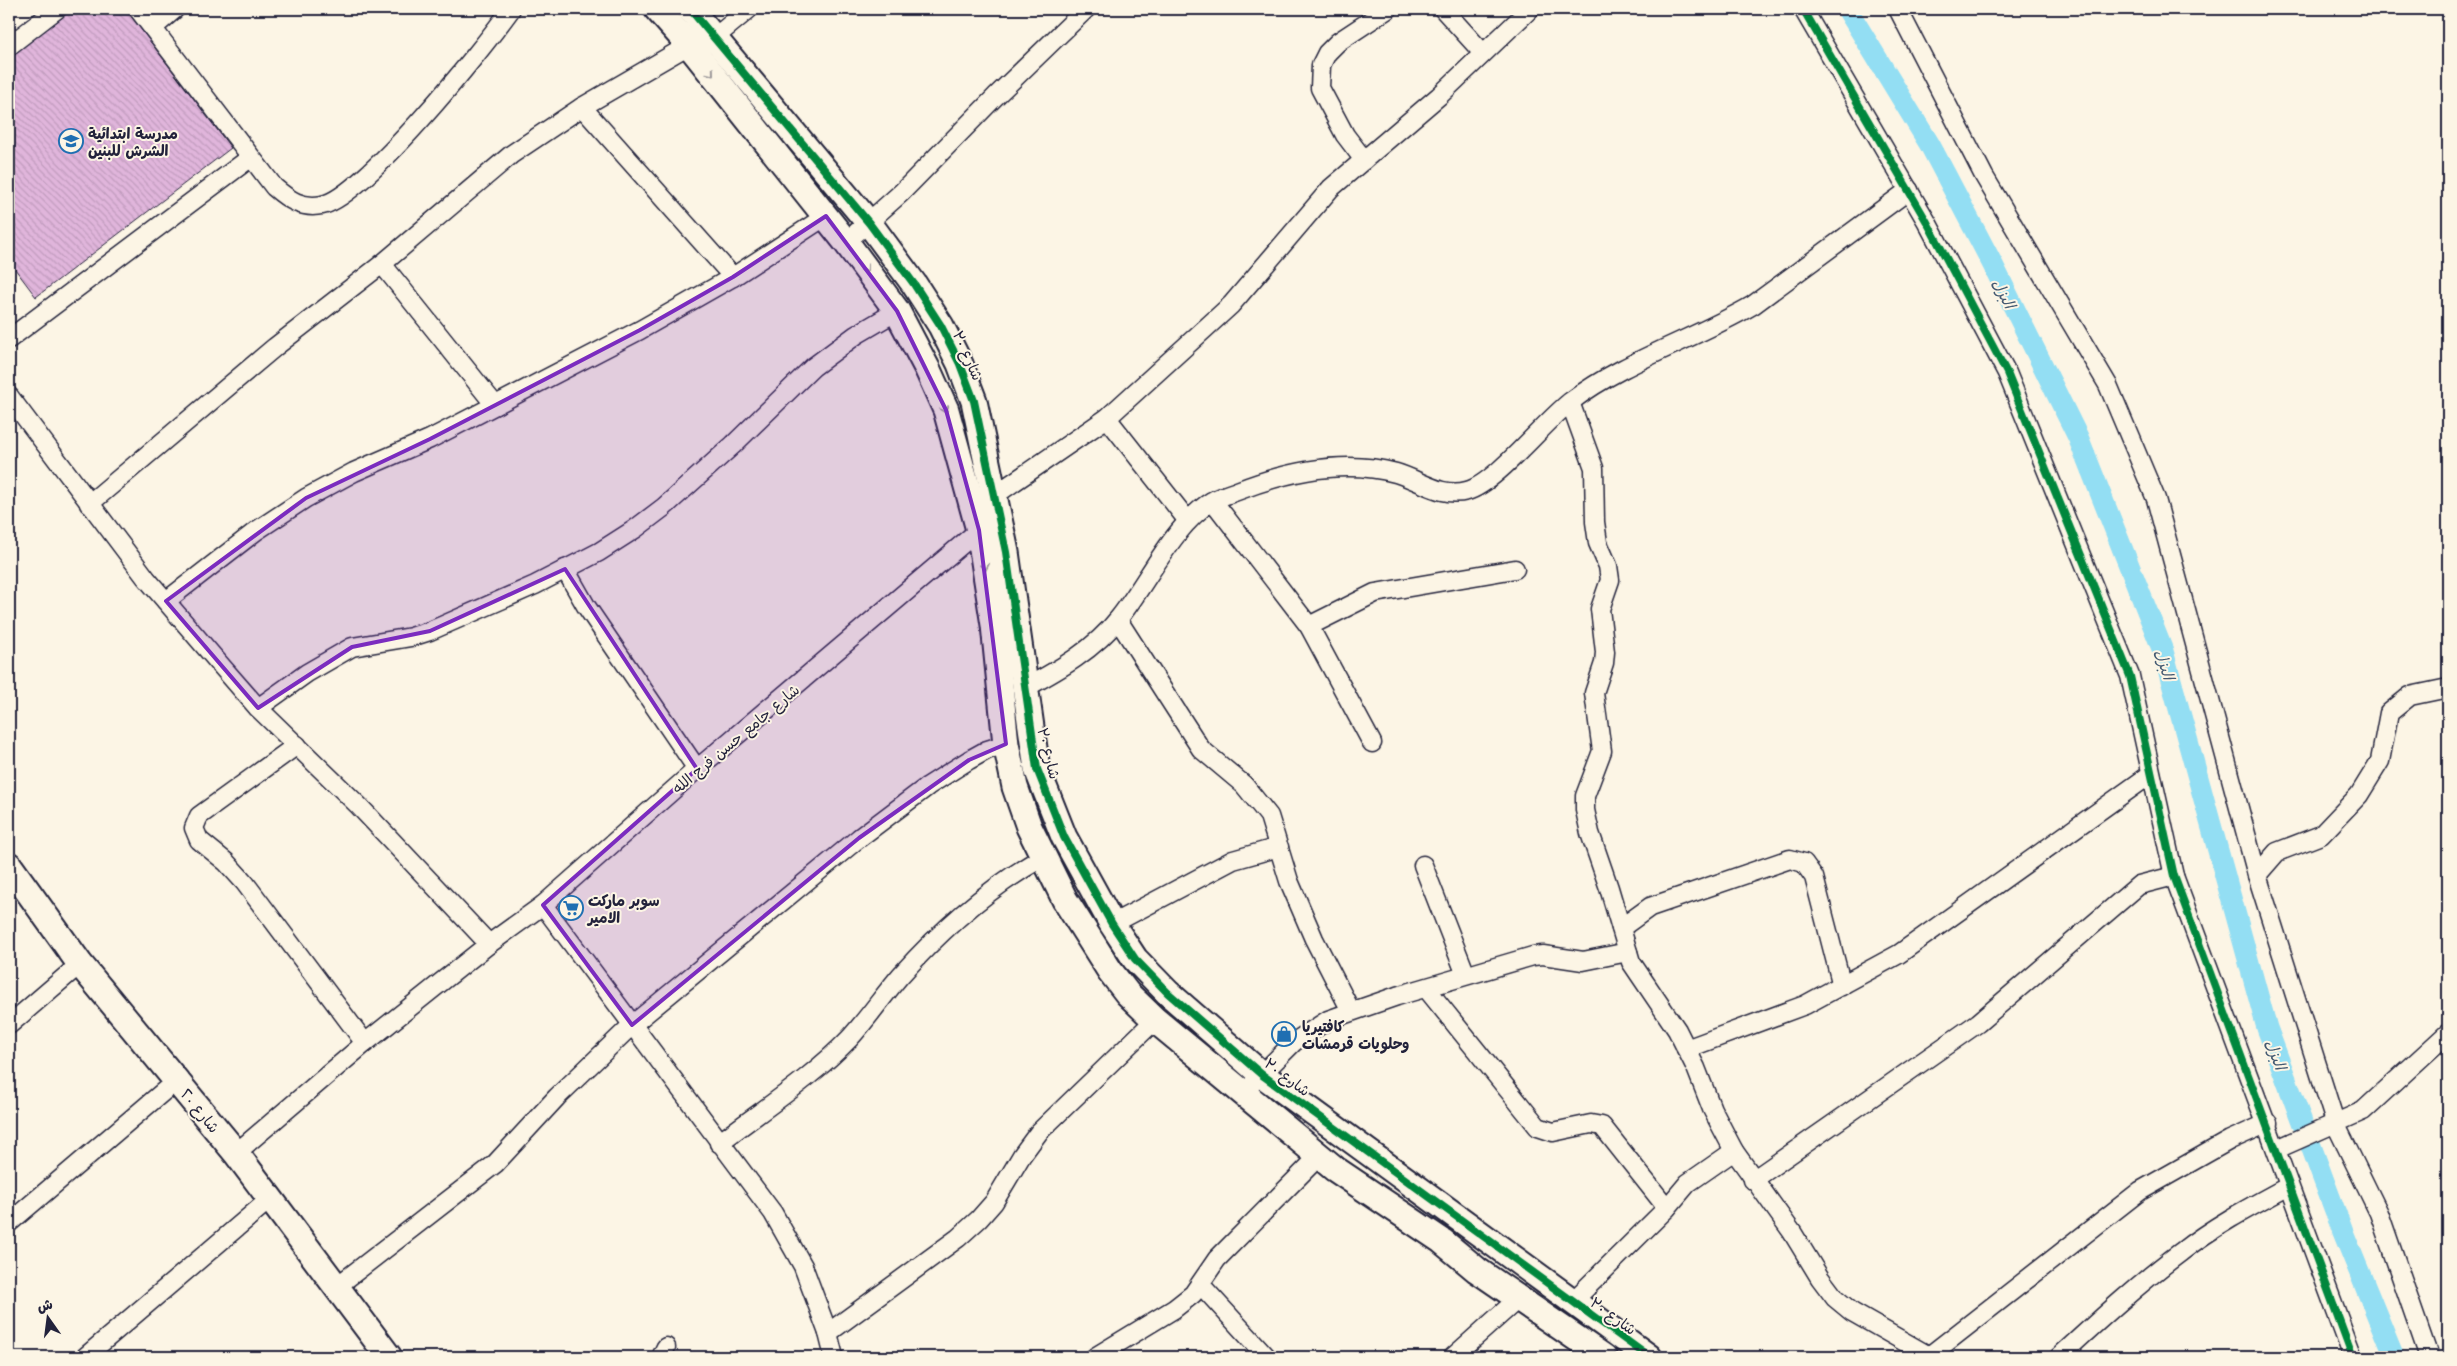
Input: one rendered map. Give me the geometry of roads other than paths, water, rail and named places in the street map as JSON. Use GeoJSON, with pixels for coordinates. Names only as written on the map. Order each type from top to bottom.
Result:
{"type":"FeatureCollection","features":[{"type":"Feature","properties":{"kind":"street"},"geometry":{"type":"LineString","coordinates":[[9,46],[57,9]]}},
{"type":"Feature","properties":{"kind":"street"},"geometry":{"type":"LineString","coordinates":[[138,9],[230,126],[250,158],[274,187],[288,198],[304,206],[324,205],[339,198],[375,168],[491,38],[511,9]]}},
{"type":"Feature","properties":{"kind":"street"},"geometry":{"type":"LineString","coordinates":[[153,28],[175,9]]}},
{"type":"Feature","properties":{"kind":"street"},"geometry":{"type":"LineString","coordinates":[[657,9],[689,45],[826,216],[897,311],[946,410],[979,530],[994,625],[1006,744],[1015,787],[1029,827],[1065,900],[1110,971],[1127,992],[1155,1020],[1319,1156],[1442,1241],[1477,1270],[1604,1357]]}},
{"type":"Feature","properties":{"kind":"street","name":"شارع ٣٠"},"geometry":{"type":"LineString","coordinates":[[690,9],[869,223],[936,319],[960,364],[974,401],[995,495],[1009,571],[1024,688],[1037,769],[1064,837],[1112,924],[1135,959],[1168,994],[1261,1074],[1649,1357]]}},
{"type":"Feature","properties":{"kind":"street"},"geometry":{"type":"LineString","coordinates":[[714,38],[749,9]]}},
{"type":"Feature","properties":{"kind":"street"},"geometry":{"type":"LineString","coordinates":[[1364,160],[1345,135],[1320,88],[1321,65],[1327,53],[1338,42],[1388,9]]}},
{"type":"Feature","properties":{"kind":"street"},"geometry":{"type":"LineString","coordinates":[[1444,9],[1482,52]]}},
{"type":"Feature","properties":{"kind":"street"},"geometry":{"type":"LineString","coordinates":[[995,495],[1107,418],[1231,305],[1331,188],[1439,96],[1482,52],[1530,9]]}},
{"type":"Feature","properties":{"kind":"street"},"geometry":{"type":"LineString","coordinates":[[1803,9],[1909,190],[2007,373],[2130,676],[2174,876],[2278,1149],[2289,1186],[2353,1357]]}},
{"type":"Feature","properties":{"kind":"street"},"geometry":{"type":"LineString","coordinates":[[1898,9],[1984,176],[2108,385],[2156,499],[2257,875],[2336,1125],[2379,1213],[2429,1357]]}},
{"type":"Feature","properties":{"kind":"street"},"geometry":{"type":"LineString","coordinates":[[846,242],[869,223],[1076,12]]}},
{"type":"Feature","properties":{"kind":"street"},"geometry":{"type":"LineString","coordinates":[[89,504],[275,347],[382,264],[512,154],[582,107],[689,45]]}},
{"type":"Feature","properties":{"kind":"street"},"geometry":{"type":"LineString","coordinates":[[582,107],[733,277]]}},
{"type":"Feature","properties":{"kind":"street"},"geometry":{"type":"LineString","coordinates":[[9,339],[250,158]]}},
{"type":"Feature","properties":{"kind":"street"},"geometry":{"type":"LineString","coordinates":[[1024,688],[1079,656],[1118,620],[1188,521],[1213,501],[1252,485],[1290,475],[1347,467],[1372,468],[1398,474],[1448,492],[1470,491],[1488,479],[1570,402],[1610,375],[1726,321],[1753,306],[1909,190]]}},
{"type":"Feature","properties":{"kind":"street"},"geometry":{"type":"LineString","coordinates":[[166,601],[256,530],[306,498],[354,472],[430,439],[640,330],[733,277],[826,216]]}},
{"type":"Feature","properties":{"kind":"street"},"geometry":{"type":"LineString","coordinates":[[382,264],[495,405]]}},
{"type":"Feature","properties":{"kind":"street"},"geometry":{"type":"LineString","coordinates":[[258,708],[307,673],[352,647],[411,637],[430,631],[536,585],[598,552],[635,529],[733,445],[813,367],[856,335],[897,311]]}},
{"type":"Feature","properties":{"kind":"street"},"geometry":{"type":"LineString","coordinates":[[9,396],[89,504],[166,601],[258,708],[427,876],[490,944]]}},
{"type":"Feature","properties":{"kind":"street"},"geometry":{"type":"LineString","coordinates":[[1570,402],[1594,468],[1595,522],[1598,543],[1608,566],[1610,580],[1600,609],[1605,652],[1604,664],[1594,693],[1602,751],[1585,796],[1585,810],[1590,833],[1632,962],[1678,1030],[1712,1109],[1734,1150],[1753,1180],[1783,1218],[1820,1278],[1835,1298],[1866,1321],[1930,1356],[2140,1191],[2223,1144],[2268,1123]]}},
{"type":"Feature","properties":{"kind":"street"},"geometry":{"type":"LineString","coordinates":[[1107,418],[1188,521]]}},
{"type":"Feature","properties":{"kind":"street"},"geometry":{"type":"LineString","coordinates":[[1213,501],[1309,626],[1372,743]]}},
{"type":"Feature","properties":{"kind":"street","name":"شارع جامع حسن فرج الله"},"geometry":{"type":"LineString","coordinates":[[236,1153],[365,1043],[490,944],[543,905],[697,769],[979,530]]}},
{"type":"Feature","properties":{"kind":"street"},"geometry":{"type":"LineString","coordinates":[[565,569],[592,614],[697,769]]}},
{"type":"Feature","properties":{"kind":"street"},"geometry":{"type":"LineString","coordinates":[[1309,626],[1375,593],[1515,569]]}},
{"type":"Feature","properties":{"kind":"street"},"geometry":{"type":"LineString","coordinates":[[1118,620],[1201,749],[1229,771],[1255,797],[1269,816],[1289,881],[1351,1011]]}},
{"type":"Feature","properties":{"kind":"street"},"geometry":{"type":"LineString","coordinates":[[2257,875],[2277,852],[2321,835],[2359,795],[2380,761],[2389,713],[2410,696],[2448,688]]}},
{"type":"Feature","properties":{"kind":"street"},"geometry":{"type":"LineString","coordinates":[[336,1287],[495,1164],[557,1097],[632,1026],[859,838],[928,786],[987,750],[1006,744]]}},
{"type":"Feature","properties":{"kind":"street"},"geometry":{"type":"LineString","coordinates":[[297,745],[199,816],[194,828],[199,840],[226,862],[245,883],[365,1043]]}},
{"type":"Feature","properties":{"kind":"street"},"geometry":{"type":"LineString","coordinates":[[1686,1049],[1805,1005],[1898,954],[2151,774]]}},
{"type":"Feature","properties":{"kind":"street"},"geometry":{"type":"LineString","coordinates":[[1112,924],[1220,866],[1246,855],[1278,848]]}},
{"type":"Feature","properties":{"kind":"street"},"geometry":{"type":"LineString","coordinates":[[719,1143],[826,1060],[849,1039],[902,974],[946,930],[1012,874],[1043,857]]}},
{"type":"Feature","properties":{"kind":"street"},"geometry":{"type":"LineString","coordinates":[[1621,928],[1650,907],[1790,859],[1804,864],[1814,877],[1842,986]]}},
{"type":"Feature","properties":{"kind":"street","name":"شارع ٢٠"},"geometry":{"type":"LineString","coordinates":[[9,865],[80,964],[236,1153],[389,1357]]}},
{"type":"Feature","properties":{"kind":"street"},"geometry":{"type":"LineString","coordinates":[[1423,865],[1466,975]]}},
{"type":"Feature","properties":{"kind":"street"},"geometry":{"type":"LineString","coordinates":[[1753,1180],[1978,1023],[2139,885],[2174,876]]}},
{"type":"Feature","properties":{"kind":"street"},"geometry":{"type":"LineString","coordinates":[[543,905],[773,1213],[803,1266],[829,1349],[978,1220],[994,1202],[1022,1155],[1039,1132],[1155,1020]]}},
{"type":"Feature","properties":{"kind":"street"},"geometry":{"type":"LineString","coordinates":[[1242,1093],[1294,1042],[1311,1030],[1351,1011],[1533,956],[1543,954],[1583,961],[1601,959],[1628,952]]}},
{"type":"Feature","properties":{"kind":"street"},"geometry":{"type":"LineString","coordinates":[[9,1025],[80,964]]}},
{"type":"Feature","properties":{"kind":"street"},"geometry":{"type":"LineString","coordinates":[[1426,988],[1538,1127],[1554,1132],[1591,1124],[1602,1126],[1667,1208]]}},
{"type":"Feature","properties":{"kind":"street"},"geometry":{"type":"LineString","coordinates":[[2278,1149],[2336,1125],[2363,1111],[2448,1033]]}},
{"type":"Feature","properties":{"kind":"street"},"geometry":{"type":"LineString","coordinates":[[9,1223],[177,1080]]}},
{"type":"Feature","properties":{"kind":"street"},"geometry":{"type":"LineString","coordinates":[[1572,1302],[1667,1208],[1688,1183],[1734,1150]]}},
{"type":"Feature","properties":{"kind":"street"},"geometry":{"type":"LineString","coordinates":[[1095,1357],[1174,1309],[1194,1294],[1217,1259],[1319,1156]]}},
{"type":"Feature","properties":{"kind":"street"},"geometry":{"type":"LineString","coordinates":[[2059,1357],[2132,1290],[2181,1251],[2245,1210],[2289,1186]]}},
{"type":"Feature","properties":{"kind":"street"},"geometry":{"type":"LineString","coordinates":[[85,1357],[270,1199]]}},
{"type":"Feature","properties":{"kind":"street"},"geometry":{"type":"LineString","coordinates":[[1201,1285],[1267,1357]]}},
{"type":"Feature","properties":{"kind":"street"},"geometry":{"type":"LineString","coordinates":[[1453,1357],[1519,1298]]}},
{"type":"Feature","properties":{"kind":"waterway","name":"البزل"},"geometry":{"type":"LineString","coordinates":[[1847,9],[1930,145],[1992,263],[2078,437],[2163,651],[2267,1028],[2343,1232],[2394,1357]]}},
{"type":"Feature","properties":{"kind":"place","name":"مدرسة ابتدائية الشرش للبنين"},"geometry":{"type":"Point","coordinates":[71,141]}},
{"type":"Feature","properties":{"kind":"place","name":"سوبر ماركت الامير"},"geometry":{"type":"Point","coordinates":[571,908]}},
{"type":"Feature","properties":{"kind":"place","name":"كافتيريا وحلويات قرمشات"},"geometry":{"type":"Point","coordinates":[1284,1034]}}]}
